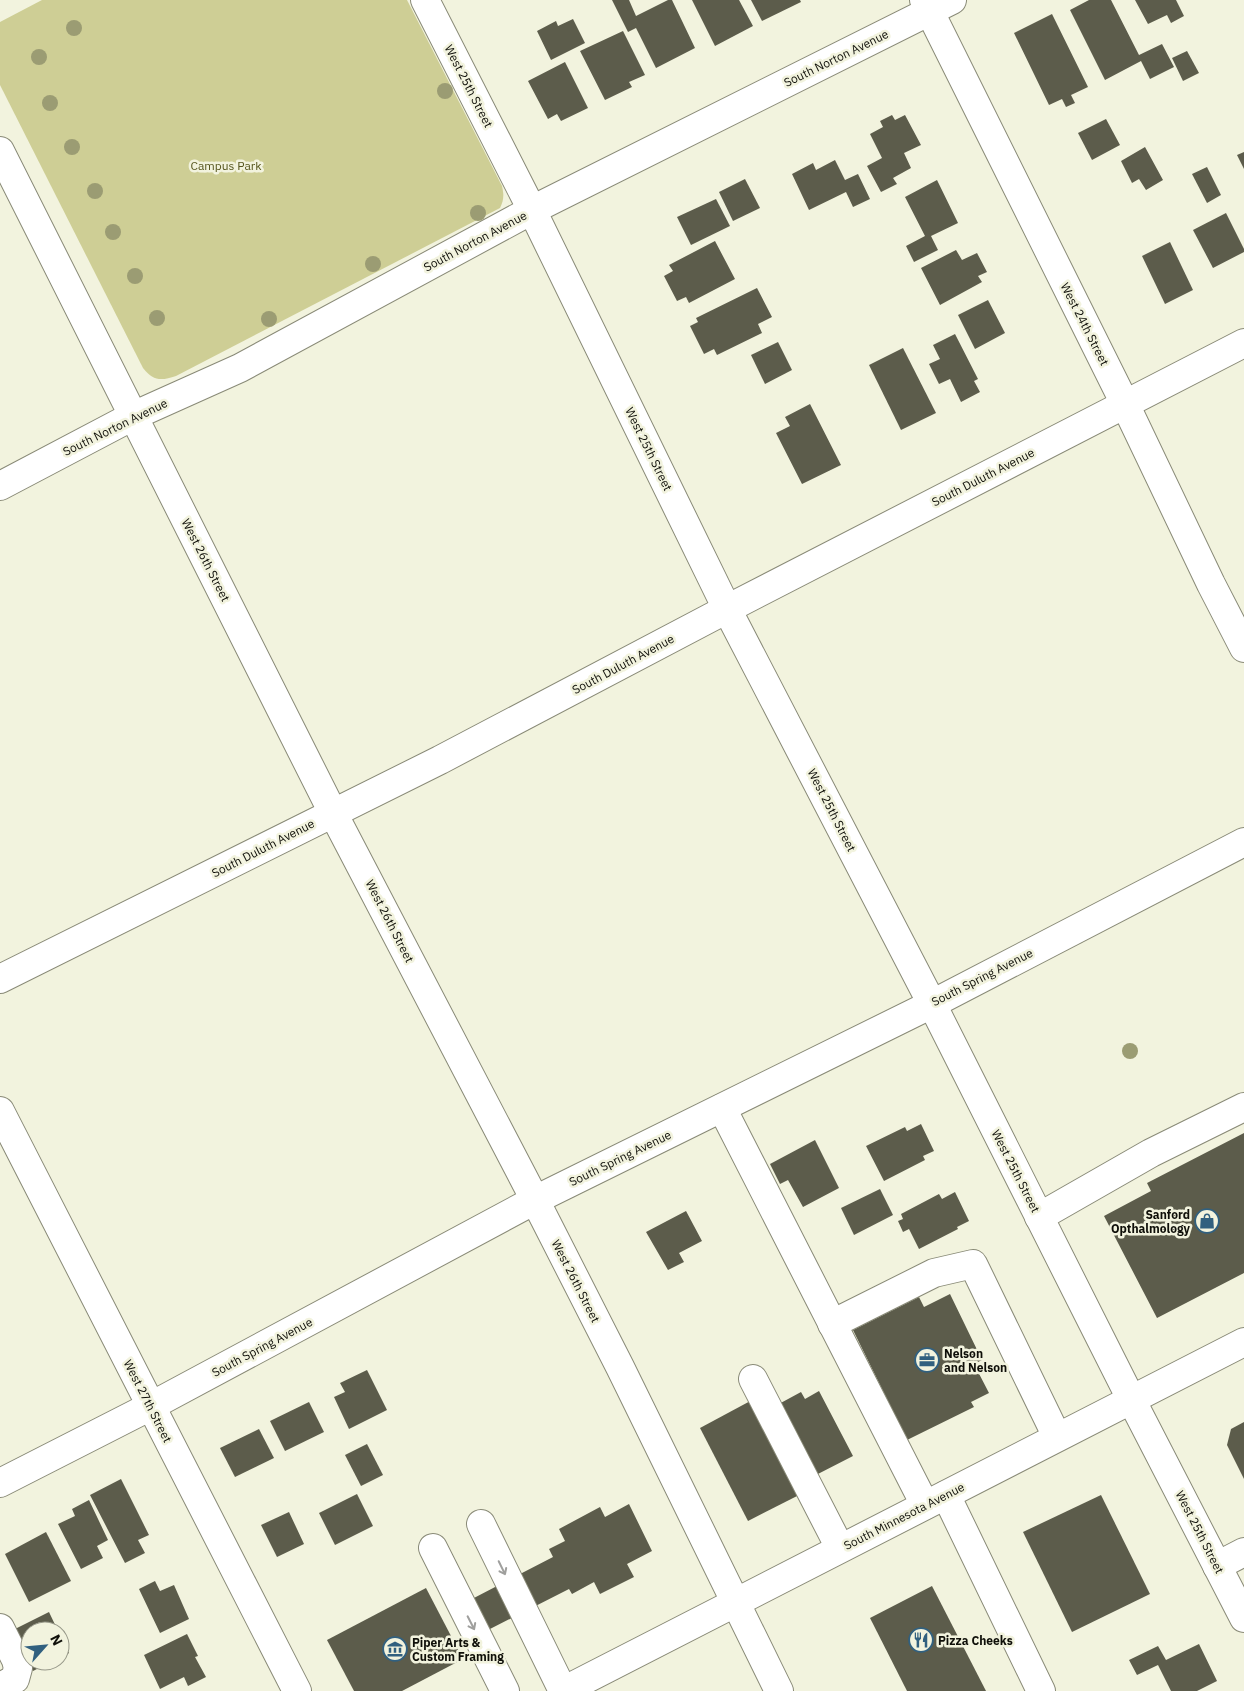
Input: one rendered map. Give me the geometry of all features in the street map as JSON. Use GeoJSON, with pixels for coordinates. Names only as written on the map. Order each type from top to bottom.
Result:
{"type":"FeatureCollection","features":[{"type":"Feature","properties":{"kind":"street","name":"West 25th Street"},"geometry":{"type":"LineString","coordinates":[[425,0],[532,210],[727,609],[932,1004],[1131,1399],[1244,1618]]}},
{"type":"Feature","properties":{"kind":"street","name":"South Norton Avenue"},"geometry":{"type":"LineString","coordinates":[[0,486],[133,416],[240,368],[532,210],[935,4]]}},
{"type":"Feature","properties":{"kind":"street","name":"West 24th Street"},"geometry":{"type":"LineString","coordinates":[[935,4],[1211,584],[1244,648]]}},
{"type":"Feature","properties":{"kind":"street","name":"West 26th Street"},"geometry":{"type":"LineString","coordinates":[[0,151],[333,813],[535,1200],[656,1440],[779,1691]]}},
{"type":"Feature","properties":{"kind":"street","name":"South Duluth Avenue"},"geometry":{"type":"LineString","coordinates":[[0,979],[440,760],[727,609],[1244,343]]}},
{"type":"Feature","properties":{"kind":"street","name":"South Spring Avenue"},"geometry":{"type":"LineString","coordinates":[[0,1483],[151,1406],[535,1200],[932,1004],[1244,842]]}},
{"type":"Feature","properties":{"kind":"street"},"geometry":{"type":"LineString","coordinates":[[1039,1217],[1151,1153],[1244,1107]]}},
{"type":"Feature","properties":{"kind":"street"},"geometry":{"type":"LineString","coordinates":[[722,1108],[832,1324],[935,1500],[1042,1691]]}},
{"type":"Feature","properties":{"kind":"street","name":"West 27th Street"},"geometry":{"type":"LineString","coordinates":[[0,1111],[297,1691]]}},
{"type":"Feature","properties":{"kind":"street"},"geometry":{"type":"LineString","coordinates":[[832,1324],[934,1273],[973,1264],[1057,1437]]}},
{"type":"Feature","properties":{"kind":"street","name":"South Minnesota Avenue"},"geometry":{"type":"LineString","coordinates":[[563,1691],[1244,1342]]}},
{"type":"Feature","properties":{"kind":"street"},"geometry":{"type":"LineString","coordinates":[[753,1379],[840,1548]]}},
{"type":"Feature","properties":{"kind":"street"},"geometry":{"type":"LineString","coordinates":[[481,1524],[563,1691]]}},
{"type":"Feature","properties":{"kind":"street"},"geometry":{"type":"LineString","coordinates":[[433,1548],[505,1691]]}},
{"type":"Feature","properties":{"kind":"street"},"geometry":{"type":"LineString","coordinates":[[1217,1566],[1244,1552]]}},
{"type":"Feature","properties":{"kind":"street"},"geometry":{"type":"LineString","coordinates":[[0,1628],[18,1668],[15,1678],[0,1686]]}},
{"type":"Feature","properties":{"kind":"green space","name":"Campus Park"},"geometry":{"type":"Polygon","coordinates":[[[42,0],[407,0],[502,186],[503,197],[500,208],[176,376],[166,379],[154,378],[143,368],[0,85],[0,22],[42,0]]]}},
{"type":"Feature","properties":{"kind":"building"},"geometry":{"type":"Polygon","coordinates":[[[612,0],[629,0],[636,16],[668,0],[672,0],[695,48],[656,68],[636,28],[628,32],[612,0]]]}},
{"type":"Feature","properties":{"kind":"building"},"geometry":{"type":"Polygon","coordinates":[[[692,0],[739,0],[753,26],[715,46],[692,0]]]}},
{"type":"Feature","properties":{"kind":"building"},"geometry":{"type":"Polygon","coordinates":[[[751,0],[800,0],[801,2],[762,21],[751,0]]]}},
{"type":"Feature","properties":{"kind":"building"},"geometry":{"type":"Polygon","coordinates":[[[1089,0],[1111,0],[1139,55],[1162,44],[1174,67],[1150,79],[1141,61],[1105,80],[1070,10],[1089,0]]]}},
{"type":"Feature","properties":{"kind":"building"},"geometry":{"type":"Polygon","coordinates":[[[1135,0],[1176,0],[1184,16],[1171,23],[1167,15],[1148,24],[1135,0]]]}},
{"type":"Feature","properties":{"kind":"building"},"geometry":{"type":"Polygon","coordinates":[[[1052,14],[1088,87],[1071,95],[1075,103],[1066,107],[1062,99],[1049,105],[1014,33],[1052,14]]]}},
{"type":"Feature","properties":{"kind":"building"},"geometry":{"type":"Polygon","coordinates":[[[573,19],[585,43],[551,60],[537,31],[556,21],[558,26],[573,19]]]}},
{"type":"Feature","properties":{"kind":"building"},"geometry":{"type":"Polygon","coordinates":[[[623,31],[645,75],[629,82],[632,87],[605,100],[580,51],[623,31]]]}},
{"type":"Feature","properties":{"kind":"building"},"geometry":{"type":"Polygon","coordinates":[[[1187,51],[1199,73],[1183,81],[1172,58],[1187,51]]]}},
{"type":"Feature","properties":{"kind":"building"},"geometry":{"type":"Polygon","coordinates":[[[565,62],[588,108],[561,121],[557,114],[548,119],[528,81],[565,62]]]}},
{"type":"Feature","properties":{"kind":"building"},"geometry":{"type":"Polygon","coordinates":[[[892,115],[895,120],[905,115],[921,145],[904,153],[911,168],[893,178],[897,184],[881,192],[867,166],[882,158],[870,134],[883,127],[880,121],[892,115]]]}},
{"type":"Feature","properties":{"kind":"building"},"geometry":{"type":"Polygon","coordinates":[[[1106,119],[1120,145],[1092,160],[1078,133],[1106,119]]]}},
{"type":"Feature","properties":{"kind":"building"},"geometry":{"type":"Polygon","coordinates":[[[1145,147],[1163,180],[1146,190],[1139,179],[1132,183],[1121,161],[1145,147]]]}},
{"type":"Feature","properties":{"kind":"building"},"geometry":{"type":"Polygon","coordinates":[[[1244,152],[1244,169],[1237,155],[1244,152]]]}},
{"type":"Feature","properties":{"kind":"building"},"geometry":{"type":"Polygon","coordinates":[[[835,160],[845,180],[858,174],[870,199],[853,207],[846,192],[809,210],[792,174],[813,163],[816,170],[835,160]]]}},
{"type":"Feature","properties":{"kind":"building"},"geometry":{"type":"Polygon","coordinates":[[[1207,167],[1221,195],[1207,203],[1192,174],[1207,167]]]}},
{"type":"Feature","properties":{"kind":"building"},"geometry":{"type":"Polygon","coordinates":[[[745,179],[760,208],[733,221],[719,192],[745,179]]]}},
{"type":"Feature","properties":{"kind":"building"},"geometry":{"type":"Polygon","coordinates":[[[937,180],[958,223],[931,236],[938,250],[914,262],[906,246],[925,236],[905,197],[937,180]]]}},
{"type":"Feature","properties":{"kind":"building"},"geometry":{"type":"Polygon","coordinates":[[[716,199],[730,226],[691,245],[677,217],[716,199]]]}},
{"type":"Feature","properties":{"kind":"building"},"geometry":{"type":"Polygon","coordinates":[[[1226,213],[1244,252],[1213,268],[1193,230],[1226,213]]]}},
{"type":"Feature","properties":{"kind":"building"},"geometry":{"type":"Polygon","coordinates":[[[715,241],[735,279],[689,303],[686,297],[677,301],[664,276],[673,271],[669,265],[715,241]]]}},
{"type":"Feature","properties":{"kind":"building"},"geometry":{"type":"Polygon","coordinates":[[[1170,242],[1193,290],[1165,304],[1142,256],[1170,242]]]}},
{"type":"Feature","properties":{"kind":"building"},"geometry":{"type":"Polygon","coordinates":[[[956,250],[962,260],[977,253],[987,272],[978,276],[982,282],[940,305],[921,268],[956,250]]]}},
{"type":"Feature","properties":{"kind":"building"},"geometry":{"type":"Polygon","coordinates":[[[757,288],[772,317],[758,324],[762,333],[717,355],[714,349],[704,354],[690,326],[698,322],[696,318],[757,288]]]}},
{"type":"Feature","properties":{"kind":"building"},"geometry":{"type":"Polygon","coordinates":[[[988,300],[1005,333],[975,349],[958,315],[988,300]]]}},
{"type":"Feature","properties":{"kind":"building"},"geometry":{"type":"Polygon","coordinates":[[[955,334],[978,379],[974,381],[980,392],[961,402],[950,379],[939,384],[929,364],[940,359],[933,345],[955,334]]]}},
{"type":"Feature","properties":{"kind":"building"},"geometry":{"type":"Polygon","coordinates":[[[778,342],[792,370],[765,384],[751,355],[778,342]]]}},
{"type":"Feature","properties":{"kind":"building"},"geometry":{"type":"Polygon","coordinates":[[[903,348],[936,413],[901,430],[869,365],[903,348]]]}},
{"type":"Feature","properties":{"kind":"building"},"geometry":{"type":"Polygon","coordinates":[[[810,404],[841,465],[802,484],[776,433],[790,426],[785,417],[810,404]]]}},
{"type":"Feature","properties":{"kind":"building"},"geometry":{"type":"Polygon","coordinates":[[[921,1124],[934,1151],[923,1156],[925,1160],[884,1181],[866,1146],[905,1127],[907,1131],[921,1124]]]}},
{"type":"Feature","properties":{"kind":"building"},"geometry":{"type":"Polygon","coordinates":[[[1244,1133],[1244,1273],[1157,1318],[1104,1216],[1151,1191],[1147,1183],[1244,1133]]]}},
{"type":"Feature","properties":{"kind":"building"},"geometry":{"type":"Polygon","coordinates":[[[815,1140],[839,1188],[803,1207],[788,1180],[780,1184],[770,1164],[815,1140]]]}},
{"type":"Feature","properties":{"kind":"building"},"geometry":{"type":"Polygon","coordinates":[[[880,1189],[893,1215],[854,1235],[841,1208],[880,1189]]]}},
{"type":"Feature","properties":{"kind":"building"},"geometry":{"type":"Polygon","coordinates":[[[955,1192],[969,1221],[957,1227],[958,1229],[919,1249],[909,1229],[903,1232],[898,1221],[903,1219],[901,1214],[939,1194],[942,1199],[955,1192]]]}},
{"type":"Feature","properties":{"kind":"building"},"geometry":{"type":"Polygon","coordinates":[[[686,1211],[702,1241],[679,1253],[684,1262],[668,1270],[646,1232],[686,1211]]]}},
{"type":"Feature","properties":{"kind":"building"},"geometry":{"type":"Polygon","coordinates":[[[950,1294],[982,1360],[974,1364],[989,1393],[971,1402],[974,1407],[907,1440],[853,1330],[919,1297],[924,1307],[950,1294]]]}},
{"type":"Feature","properties":{"kind":"building"},"geometry":{"type":"Polygon","coordinates":[[[367,1370],[387,1410],[349,1429],[334,1397],[345,1392],[340,1383],[367,1370]]]}},
{"type":"Feature","properties":{"kind":"building"},"geometry":{"type":"Polygon","coordinates":[[[819,1391],[853,1456],[814,1476],[777,1405],[801,1392],[805,1399],[819,1391]]]}},
{"type":"Feature","properties":{"kind":"building"},"geometry":{"type":"Polygon","coordinates":[[[754,1399],[803,1493],[748,1521],[700,1428],[754,1399]]]}},
{"type":"Feature","properties":{"kind":"building"},"geometry":{"type":"Polygon","coordinates":[[[309,1402],[324,1432],[285,1451],[270,1421],[309,1402]]]}},
{"type":"Feature","properties":{"kind":"building"},"geometry":{"type":"Polygon","coordinates":[[[1244,1422],[1244,1479],[1227,1445],[1231,1429],[1244,1422]]]}},
{"type":"Feature","properties":{"kind":"building"},"geometry":{"type":"Polygon","coordinates":[[[259,1429],[274,1458],[235,1477],[220,1448],[259,1429]]]}},
{"type":"Feature","properties":{"kind":"building"},"geometry":{"type":"Polygon","coordinates":[[[367,1444],[383,1475],[361,1486],[345,1455],[367,1444]]]}},
{"type":"Feature","properties":{"kind":"building"},"geometry":{"type":"Polygon","coordinates":[[[121,1479],[149,1535],[138,1540],[145,1553],[125,1563],[90,1495],[121,1479]]]}},
{"type":"Feature","properties":{"kind":"building"},"geometry":{"type":"Polygon","coordinates":[[[357,1494],[373,1526],[335,1545],[319,1513],[357,1494]]]}},
{"type":"Feature","properties":{"kind":"building"},"geometry":{"type":"Polygon","coordinates":[[[1101,1495],[1150,1594],[1072,1632],[1023,1532],[1101,1495]]]}},
{"type":"Feature","properties":{"kind":"building"},"geometry":{"type":"Polygon","coordinates":[[[89,1500],[108,1540],[97,1546],[103,1558],[81,1569],[58,1524],[75,1516],[72,1509],[89,1500]]]}},
{"type":"Feature","properties":{"kind":"building"},"geometry":{"type":"Polygon","coordinates":[[[629,1504],[652,1551],[627,1564],[634,1577],[600,1594],[594,1582],[572,1594],[569,1589],[488,1630],[472,1599],[553,1557],[549,1549],[565,1541],[559,1529],[600,1507],[605,1517],[629,1504]]]}},
{"type":"Feature","properties":{"kind":"building"},"geometry":{"type":"Polygon","coordinates":[[[289,1512],[304,1544],[277,1557],[261,1525],[289,1512]]]}},
{"type":"Feature","properties":{"kind":"building"},"geometry":{"type":"Polygon","coordinates":[[[46,1532],[71,1581],[29,1602],[5,1554],[46,1532]]]}},
{"type":"Feature","properties":{"kind":"building"},"geometry":{"type":"Polygon","coordinates":[[[155,1581],[160,1591],[174,1585],[189,1619],[160,1633],[139,1589],[155,1581]]]}},
{"type":"Feature","properties":{"kind":"building"},"geometry":{"type":"Polygon","coordinates":[[[932,1586],[986,1691],[907,1691],[870,1618],[932,1586]]]}},
{"type":"Feature","properties":{"kind":"building","name":"Piper Arts & Custom Framing"},"geometry":{"type":"Polygon","coordinates":[[[426,1588],[463,1659],[402,1691],[354,1691],[327,1640],[426,1588]]]}},
{"type":"Feature","properties":{"kind":"building"},"geometry":{"type":"Polygon","coordinates":[[[49,1612],[53,1621],[31,1621],[49,1612]]]}},
{"type":"Feature","properties":{"kind":"building"},"geometry":{"type":"Polygon","coordinates":[[[20,1626],[20,1644],[13,1630],[20,1626]]]}},
{"type":"Feature","properties":{"kind":"building"},"geometry":{"type":"Polygon","coordinates":[[[187,1634],[198,1656],[195,1657],[206,1677],[188,1686],[184,1677],[160,1689],[144,1655],[187,1634]]]}},
{"type":"Feature","properties":{"kind":"building"},"geometry":{"type":"Polygon","coordinates":[[[1199,1644],[1217,1681],[1197,1691],[1171,1691],[1158,1665],[1137,1675],[1129,1660],[1158,1646],[1166,1660],[1199,1644]]]}},
{"type":"Feature","properties":{"kind":"place","name":"Sanford Opthalmology"},"geometry":{"type":"Point","coordinates":[1207,1221]}},
{"type":"Feature","properties":{"kind":"place","name":"Nelson and Nelson"},"geometry":{"type":"Point","coordinates":[927,1360]}},
{"type":"Feature","properties":{"kind":"place","name":"Pizza Cheeks"},"geometry":{"type":"Point","coordinates":[921,1640]}},
{"type":"Feature","properties":{"kind":"place","name":"Piper Arts & Custom Framing"},"geometry":{"type":"Point","coordinates":[395,1649]}}]}
